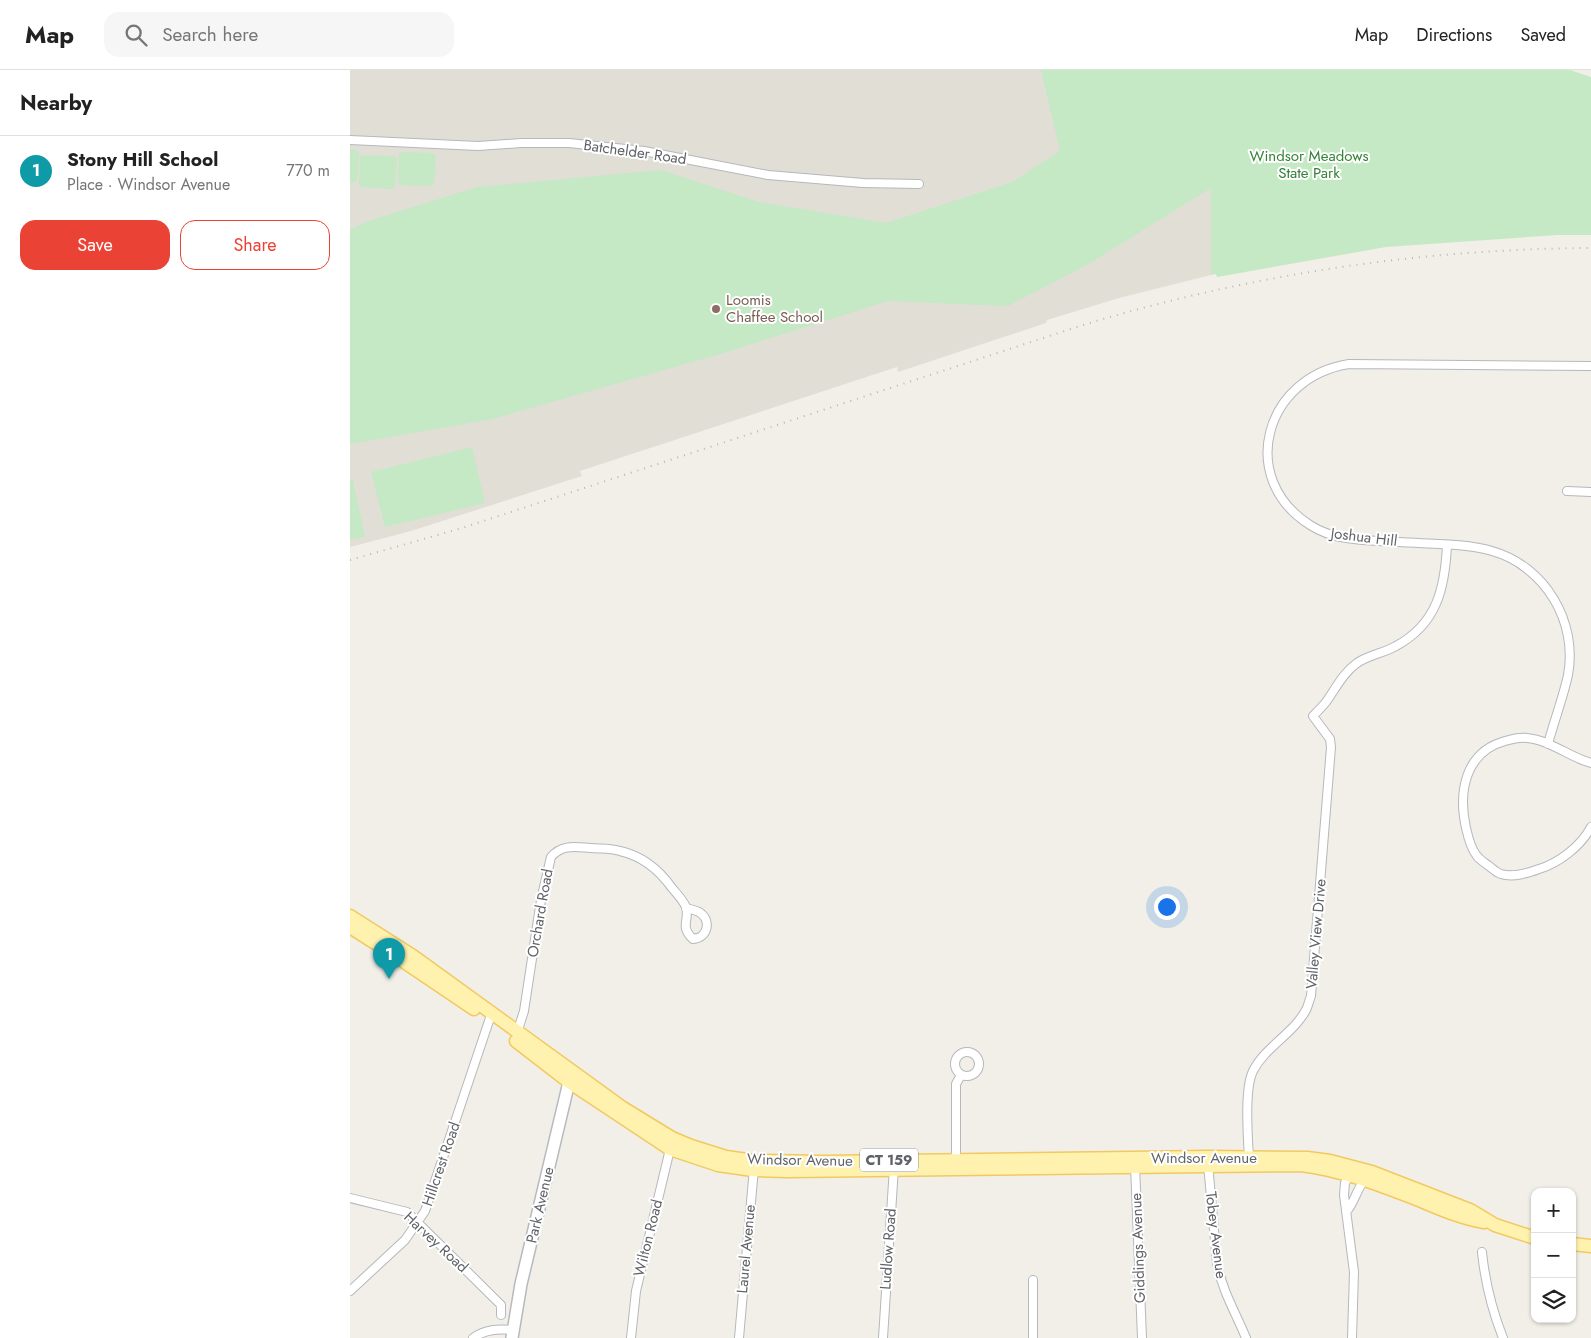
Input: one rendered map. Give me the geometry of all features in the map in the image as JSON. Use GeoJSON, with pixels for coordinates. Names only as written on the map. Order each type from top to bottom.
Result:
{"type":"FeatureCollection","features":[{"type":"Feature","properties":{"kind":"main road","name":"Windsor Avenue"},"geometry":{"type":"LineString","coordinates":[[350,916],[413,956],[571,1077],[608,1098],[671,1144],[691,1146],[754,1166],[1249,1162],[1307,1158],[1330,1160],[1352,1171],[1470,1210],[1489,1222],[1531,1237]]}},
{"type":"Feature","properties":{"kind":"main road","name":"Windsor Avenue"},"geometry":{"type":"LineString","coordinates":[[350,927],[491,1016]]}},
{"type":"Feature","properties":{"kind":"main road","name":"Park Avenue"},"geometry":{"type":"LineString","coordinates":[[512,1334],[521,1284],[571,1077]]}},
{"type":"Feature","properties":{"kind":"main road"},"geometry":{"type":"LineString","coordinates":[[1576,1244],[1591,1246]]}},
{"type":"Feature","properties":{"kind":"street","name":"Batchelder Road"},"geometry":{"type":"LineString","coordinates":[[350,140],[478,146],[522,143],[569,143],[644,151],[778,176],[854,183],[919,184]]}},
{"type":"Feature","properties":{"kind":"street","name":"Joshua Hill"},"geometry":{"type":"LineString","coordinates":[[1548,744],[1568,674],[1569,641],[1562,613],[1546,587],[1536,576],[1514,559],[1480,548],[1362,540],[1320,532],[1299,518],[1278,493],[1269,463],[1270,432],[1282,404],[1299,385],[1316,374],[1336,366],[1349,364],[1591,366]]}},
{"type":"Feature","properties":{"kind":"street"},"geometry":{"type":"LineString","coordinates":[[1567,491],[1591,492]]}},
{"type":"Feature","properties":{"kind":"street","name":"Valley View Drive"},"geometry":{"type":"LineString","coordinates":[[1249,1162],[1248,1095],[1252,1073],[1257,1063],[1300,1020],[1307,1010],[1311,996],[1331,747],[1330,739],[1313,716],[1326,702],[1349,670],[1359,662],[1398,646],[1418,631],[1431,615],[1440,596],[1446,574],[1447,545]]}},
{"type":"Feature","properties":{"kind":"street"},"geometry":{"type":"LineString","coordinates":[[1591,763],[1548,744],[1528,738],[1511,739],[1495,744],[1479,754],[1469,770],[1463,789],[1463,815],[1468,838],[1476,856],[1502,875],[1516,875],[1544,868],[1560,859],[1582,839],[1591,827]]}},
{"type":"Feature","properties":{"kind":"street","name":"Orchard Road"},"geometry":{"type":"LineString","coordinates":[[516,1036],[524,1011],[541,900],[551,857],[554,853],[568,846],[620,850],[640,859],[663,875],[686,908]]}},
{"type":"Feature","properties":{"kind":"street","name":"Hillcrest Road"},"geometry":{"type":"LineString","coordinates":[[350,1291],[404,1240],[425,1211],[491,1016]]}},
{"type":"Feature","properties":{"kind":"street"},"geometry":{"type":"LineString","coordinates":[[956,1165],[956,1084],[961,1075]]}},
{"type":"Feature","properties":{"kind":"street","name":"Wilton Road"},"geometry":{"type":"LineString","coordinates":[[631,1338],[636,1291],[671,1144]]}},
{"type":"Feature","properties":{"kind":"street","name":"Tobey Avenue"},"geometry":{"type":"LineString","coordinates":[[1208,1162],[1220,1279],[1246,1338]]}},
{"type":"Feature","properties":{"kind":"street","name":"Giddings Avenue"},"geometry":{"type":"LineString","coordinates":[[1135,1163],[1142,1338]]}},
{"type":"Feature","properties":{"kind":"street","name":"Ludlow Road"},"geometry":{"type":"LineString","coordinates":[[883,1338],[894,1165]]}},
{"type":"Feature","properties":{"kind":"street","name":"Laurel Avenue"},"geometry":{"type":"LineString","coordinates":[[738,1338],[754,1166]]}},
{"type":"Feature","properties":{"kind":"street"},"geometry":{"type":"LineString","coordinates":[[1352,1171],[1346,1183],[1344,1194],[1354,1272],[1352,1338]]}},
{"type":"Feature","properties":{"kind":"street"},"geometry":{"type":"LineString","coordinates":[[1347,1211],[1352,1206],[1360,1186],[1368,1176]]}},
{"type":"Feature","properties":{"kind":"street","name":"Harvey Road"},"geometry":{"type":"LineString","coordinates":[[350,1198],[407,1212],[501,1305],[501,1315]]}},
{"type":"Feature","properties":{"kind":"street"},"geometry":{"type":"LineString","coordinates":[[1482,1252],[1491,1303],[1503,1338]]}},
{"type":"Feature","properties":{"kind":"street"},"geometry":{"type":"LineString","coordinates":[[1033,1280],[1033,1338]]}},
{"type":"Feature","properties":{"kind":"street"},"geometry":{"type":"LineString","coordinates":[[473,1338],[486,1330],[494,1329],[512,1334]]}},
{"type":"Feature","properties":{"kind":"shaded area","name":"Loomis Chaffee School"},"geometry":{"type":"Polygon","coordinates":[[[350,70],[1211,70],[1211,275],[1119,298],[1047,320],[1046,323],[898,372],[897,367],[580,471],[582,476],[411,531],[350,547],[350,70]]]}},
{"type":"Feature","properties":{"kind":"green space","name":"Windsor Meadows State Park"},"geometry":{"type":"Polygon","coordinates":[[[1041,70],[1570,70],[1591,77],[1591,235],[1557,235],[1386,247],[1217,277],[1216,274],[1211,275],[1211,188],[1085,266],[1008,306],[888,301],[717,355],[492,419],[350,444],[350,230],[368,221],[477,187],[661,170],[759,202],[886,223],[1012,182],[1060,151],[1041,70]]]}},
{"type":"Feature","properties":{"kind":"green space"},"geometry":{"type":"Polygon","coordinates":[[[350,149],[356,150],[359,153],[357,180],[354,183],[350,182],[350,149]]]}},
{"type":"Feature","properties":{"kind":"green space"},"geometry":{"type":"Polygon","coordinates":[[[402,152],[433,153],[436,156],[434,183],[431,186],[400,185],[398,182],[399,154],[402,152]]]}},
{"type":"Feature","properties":{"kind":"green space"},"geometry":{"type":"Polygon","coordinates":[[[363,155],[394,156],[397,159],[395,186],[392,189],[361,187],[359,185],[360,157],[363,155]]]}},
{"type":"Feature","properties":{"kind":"green space"},"geometry":{"type":"Polygon","coordinates":[[[472,447],[485,503],[385,527],[371,472],[472,447]]]}},
{"type":"Feature","properties":{"kind":"green space"},"geometry":{"type":"Polygon","coordinates":[[[350,480],[353,480],[365,537],[350,540],[350,480]]]}},
{"type":"Feature","properties":{"kind":"railway"},"geometry":{"type":"LineString","coordinates":[[350,560],[462,528],[1083,325],[1145,307],[1208,292],[1334,268],[1462,253],[1591,248]]}},
{"type":"Feature","properties":{"kind":"place","name":"Loomis Chaffee School"},"geometry":{"type":"Point","coordinates":[716,309]}},
{"type":"Feature","properties":{"kind":"place","name":"Stony Hill School"},"geometry":{"type":"Point","coordinates":[389,979]}}]}
